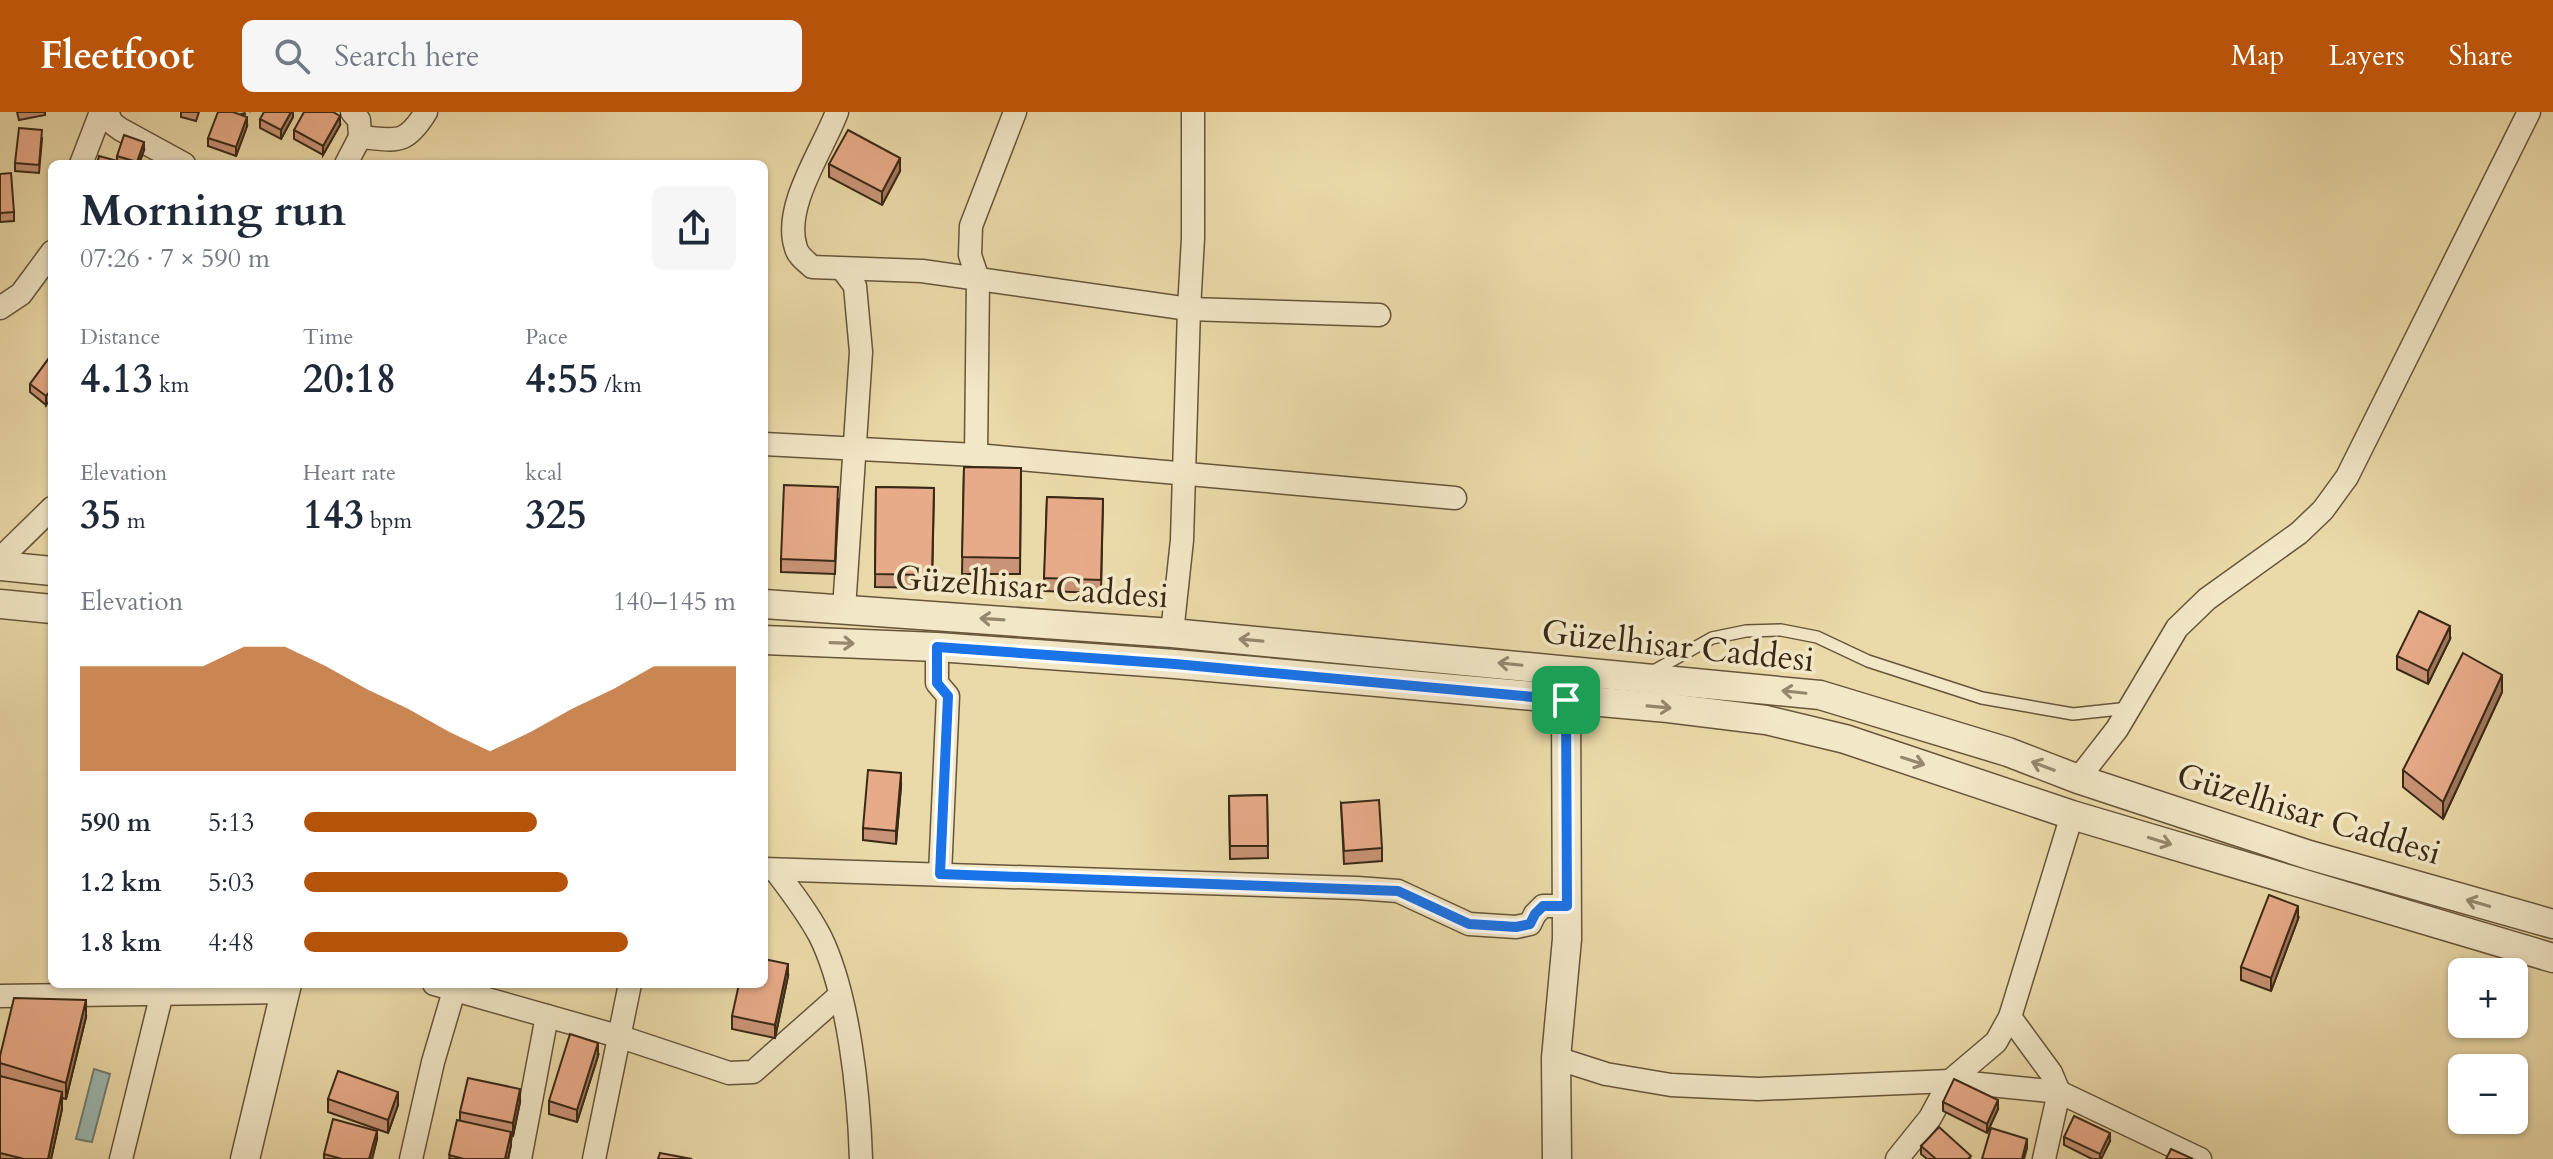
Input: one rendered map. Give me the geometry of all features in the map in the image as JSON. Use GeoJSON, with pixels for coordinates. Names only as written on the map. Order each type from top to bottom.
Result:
{"type":"FeatureCollection","features":[{"type":"Feature","properties":{"kind":"street"},"geometry":{"type":"LineString","coordinates":[[83,160],[104,112]]}},
{"type":"Feature","properties":{"kind":"street"},"geometry":{"type":"LineString","coordinates":[[104,112],[120,129],[177,160]]}},
{"type":"Feature","properties":{"kind":"street"},"geometry":{"type":"LineString","coordinates":[[348,160],[360,137],[359,120],[352,112]]}},
{"type":"Feature","properties":{"kind":"street"},"geometry":{"type":"LineString","coordinates":[[360,137],[402,139],[414,132],[426,112]]}},
{"type":"Feature","properties":{"kind":"street"},"geometry":{"type":"LineString","coordinates":[[837,112],[804,184],[792,228],[796,252],[812,267],[922,271],[1189,309],[1379,315]]}},
{"type":"Feature","properties":{"kind":"street"},"geometry":{"type":"LineString","coordinates":[[976,455],[978,279],[970,255],[971,226],[1015,112]]}},
{"type":"Feature","properties":{"kind":"street"},"geometry":{"type":"LineString","coordinates":[[1172,633],[1182,540],[1193,238],[1193,112]]}},
{"type":"Feature","properties":{"kind":"street"},"geometry":{"type":"LineString","coordinates":[[2078,779],[2117,729],[2177,628],[2207,599],[2299,533],[2323,510],[2347,477],[2529,112]]}},
{"type":"Feature","properties":{"kind":"street"},"geometry":{"type":"LineString","coordinates":[[0,308],[21,294],[48,257]]}},
{"type":"Feature","properties":{"kind":"street"},"geometry":{"type":"LineString","coordinates":[[843,270],[855,286],[861,352],[844,609]]}},
{"type":"Feature","properties":{"kind":"street"},"geometry":{"type":"LineString","coordinates":[[768,444],[976,455],[1455,498]]}},
{"type":"Feature","properties":{"kind":"street"},"geometry":{"type":"LineString","coordinates":[[0,559],[48,512]]}},
{"type":"Feature","properties":{"kind":"street"},"geometry":{"type":"LineString","coordinates":[[0,566],[48,571]]}},
{"type":"Feature","properties":{"kind":"street"},"geometry":{"type":"LineString","coordinates":[[0,604],[48,609]]}},
{"type":"Feature","properties":{"kind":"street","name":"Güzelhisar Caddesi"},"geometry":{"type":"LineString","coordinates":[[768,604],[1172,633],[1820,695],[2008,752],[2078,779],[2309,855],[2553,924]]}},
{"type":"Feature","properties":{"kind":"street","name":"Güzelhisar Caddesi"},"geometry":{"type":"LineString","coordinates":[[768,640],[937,647],[1175,664],[1668,708],[1766,720],[1845,739],[2072,815],[2553,958]]}},
{"type":"Feature","properties":{"kind":"street"},"geometry":{"type":"LineString","coordinates":[[937,647],[937,683],[948,696],[940,874]]}},
{"type":"Feature","properties":{"kind":"street"},"geometry":{"type":"LineString","coordinates":[[1557,1159],[1556,1058],[1567,939],[1566,700],[1643,677]]}},
{"type":"Feature","properties":{"kind":"street"},"geometry":{"type":"LineString","coordinates":[[1897,1159],[1930,1118],[1950,1081],[1996,1042],[2010,1017],[2072,815]]}},
{"type":"Feature","properties":{"kind":"street"},"geometry":{"type":"LineString","coordinates":[[770,870],[1398,891],[1469,924],[1498,926],[1530,924],[1543,906],[1567,906]]}},
{"type":"Feature","properties":{"kind":"street"},"geometry":{"type":"LineString","coordinates":[[770,870],[801,905],[821,939],[840,995],[854,1068],[861,1159]]}},
{"type":"Feature","properties":{"kind":"street"},"geometry":{"type":"LineString","coordinates":[[0,996],[285,988],[245,1159]]}},
{"type":"Feature","properties":{"kind":"street"},"geometry":{"type":"LineString","coordinates":[[411,1159],[447,988]]}},
{"type":"Feature","properties":{"kind":"street"},"geometry":{"type":"LineString","coordinates":[[458,988],[729,1073],[753,1072],[840,995]]}},
{"type":"Feature","properties":{"kind":"street"},"geometry":{"type":"LineString","coordinates":[[594,1159],[629,988]]}},
{"type":"Feature","properties":{"kind":"street"},"geometry":{"type":"LineString","coordinates":[[121,1159],[162,993]]}},
{"type":"Feature","properties":{"kind":"street"},"geometry":{"type":"LineString","coordinates":[[520,1159],[547,1016]]}},
{"type":"Feature","properties":{"kind":"street"},"geometry":{"type":"LineString","coordinates":[[2010,1017],[2051,1073],[2059,1092],[2044,1159]]}},
{"type":"Feature","properties":{"kind":"street"},"geometry":{"type":"LineString","coordinates":[[1556,1058],[1606,1074],[1671,1085],[1758,1089],[1950,1081],[2059,1092],[2165,1152],[2200,1159]]}},
{"type":"Feature","properties":{"kind":"lane"},"geometry":{"type":"LineString","coordinates":[[1643,677],[1712,638],[1746,631],[1781,630],[1817,637],[1868,661],[1982,698],[2073,714],[2130,707]]}},
{"type":"Feature","properties":{"kind":"path"},"geometry":{"type":"LineString","coordinates":[[237,116],[250,112]]}},
{"type":"Feature","properties":{"kind":"water"},"geometry":{"type":"Polygon","coordinates":[[[94,1069],[110,1074],[92,1142],[76,1139],[94,1069]]]}},
{"type":"Feature","properties":{"kind":"building"},"geometry":{"type":"Polygon","coordinates":[[[218,112],[233,112],[247,117],[236,147],[208,138],[218,112]]]}},
{"type":"Feature","properties":{"kind":"building"},"geometry":{"type":"Polygon","coordinates":[[[264,112],[291,112],[281,130],[260,119],[264,112]]]}},
{"type":"Feature","properties":{"kind":"building"},"geometry":{"type":"Polygon","coordinates":[[[304,112],[333,112],[340,116],[323,146],[294,130],[304,112]]]}},
{"type":"Feature","properties":{"kind":"building"},"geometry":{"type":"Polygon","coordinates":[[[19,128],[42,130],[39,165],[15,163],[19,128]]]}},
{"type":"Feature","properties":{"kind":"building"},"geometry":{"type":"Polygon","coordinates":[[[848,130],[900,158],[882,192],[829,164],[848,130]]]}},
{"type":"Feature","properties":{"kind":"building"},"geometry":{"type":"Polygon","coordinates":[[[124,135],[144,142],[138,160],[117,156],[124,135]]]}},
{"type":"Feature","properties":{"kind":"building"},"geometry":{"type":"Polygon","coordinates":[[[11,173],[14,212],[0,213],[0,174],[11,173]]]}},
{"type":"Feature","properties":{"kind":"building"},"geometry":{"type":"Polygon","coordinates":[[[48,359],[48,394],[46,396],[30,384],[48,359]]]}},
{"type":"Feature","properties":{"kind":"building"},"geometry":{"type":"Polygon","coordinates":[[[964,467],[1021,468],[1020,558],[962,557],[964,467]]]}},
{"type":"Feature","properties":{"kind":"building"},"geometry":{"type":"Polygon","coordinates":[[[784,485],[838,487],[835,561],[781,559],[784,485]]]}},
{"type":"Feature","properties":{"kind":"building"},"geometry":{"type":"Polygon","coordinates":[[[876,487],[934,488],[932,575],[875,574],[876,487]]]}},
{"type":"Feature","properties":{"kind":"building"},"geometry":{"type":"Polygon","coordinates":[[[1047,497],[1103,499],[1101,580],[1044,578],[1047,497]]]}},
{"type":"Feature","properties":{"kind":"building"},"geometry":{"type":"Polygon","coordinates":[[[2419,611],[2450,626],[2428,671],[2397,656],[2419,611]]]}},
{"type":"Feature","properties":{"kind":"building"},"geometry":{"type":"Polygon","coordinates":[[[2463,653],[2502,675],[2443,802],[2403,770],[2463,653]]]}},
{"type":"Feature","properties":{"kind":"building"},"geometry":{"type":"Polygon","coordinates":[[[868,770],[901,773],[896,831],[863,828],[868,770]]]}},
{"type":"Feature","properties":{"kind":"building"},"geometry":{"type":"Polygon","coordinates":[[[1267,795],[1268,846],[1230,846],[1229,796],[1267,795]]]}},
{"type":"Feature","properties":{"kind":"building"},"geometry":{"type":"Polygon","coordinates":[[[1379,800],[1382,848],[1344,851],[1341,803],[1379,800]]]}},
{"type":"Feature","properties":{"kind":"building"},"geometry":{"type":"Polygon","coordinates":[[[2269,895],[2298,906],[2271,978],[2241,967],[2269,895]]]}},
{"type":"Feature","properties":{"kind":"building"},"geometry":{"type":"Polygon","coordinates":[[[768,960],[788,964],[775,1025],[732,1016],[738,988],[768,988],[768,960]]]}},
{"type":"Feature","properties":{"kind":"building"},"geometry":{"type":"Polygon","coordinates":[[[14,998],[86,1000],[66,1083],[0,1063],[14,998]]]}},
{"type":"Feature","properties":{"kind":"building"},"geometry":{"type":"Polygon","coordinates":[[[570,1034],[598,1043],[577,1110],[549,1101],[570,1034]]]}},
{"type":"Feature","properties":{"kind":"building"},"geometry":{"type":"Polygon","coordinates":[[[338,1071],[398,1092],[388,1120],[328,1099],[338,1071]]]}},
{"type":"Feature","properties":{"kind":"building"},"geometry":{"type":"Polygon","coordinates":[[[0,1076],[62,1092],[48,1159],[24,1159],[0,1153],[0,1076]]]}},
{"type":"Feature","properties":{"kind":"building"},"geometry":{"type":"Polygon","coordinates":[[[468,1078],[520,1089],[513,1123],[460,1112],[468,1078]]]}},
{"type":"Feature","properties":{"kind":"building"},"geometry":{"type":"Polygon","coordinates":[[[1954,1079],[1998,1100],[1987,1124],[1943,1102],[1954,1079]]]}},
{"type":"Feature","properties":{"kind":"building"},"geometry":{"type":"Polygon","coordinates":[[[2074,1116],[2110,1133],[2100,1154],[2064,1137],[2074,1116]]]}},
{"type":"Feature","properties":{"kind":"building"},"geometry":{"type":"Polygon","coordinates":[[[333,1119],[377,1131],[369,1159],[342,1159],[324,1154],[333,1119]]]}},
{"type":"Feature","properties":{"kind":"building"},"geometry":{"type":"Polygon","coordinates":[[[457,1120],[511,1132],[505,1159],[464,1159],[449,1155],[457,1120]]]}},
{"type":"Feature","properties":{"kind":"building"},"geometry":{"type":"Polygon","coordinates":[[[1939,1127],[1971,1156],[1968,1159],[1936,1159],[1921,1146],[1939,1127]]]}},
{"type":"Feature","properties":{"kind":"building"},"geometry":{"type":"Polygon","coordinates":[[[1991,1128],[2027,1139],[2022,1159],[1982,1159],[1991,1128]]]}},
{"type":"Feature","properties":{"kind":"building"},"geometry":{"type":"Polygon","coordinates":[[[2171,1149],[2193,1159],[2166,1159],[2171,1149]]]}},
{"type":"Feature","properties":{"kind":"building"},"geometry":{"type":"Polygon","coordinates":[[[660,1153],[692,1159],[658,1159],[660,1153]]]}},
{"type":"Feature","properties":{"kind":"route"},"geometry":{"type":"LineString","coordinates":[[937,647],[1175,664],[1566,700],[1567,906],[1543,906],[1530,924],[1516,927],[1469,924],[1398,891],[940,874],[948,696],[937,683],[937,647]]}}]}
